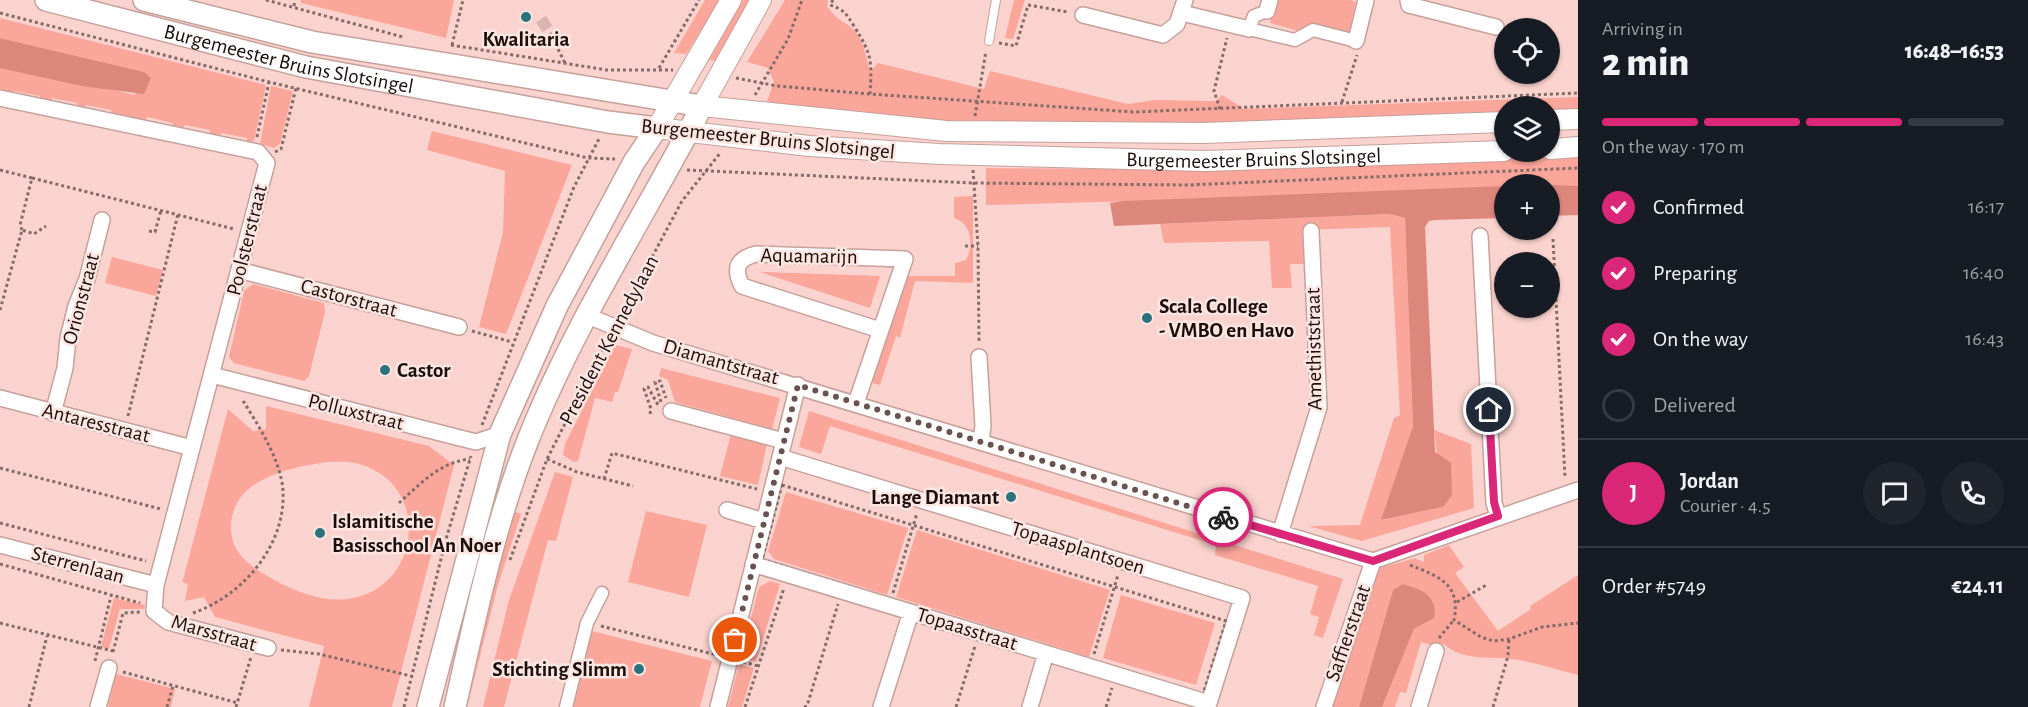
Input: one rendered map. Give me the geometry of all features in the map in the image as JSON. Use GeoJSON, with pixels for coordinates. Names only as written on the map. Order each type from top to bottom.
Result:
{"type":"FeatureCollection","features":[{"type":"Feature","properties":{"kind":"main road","name":"Burgemeester Bruins Slotsingel"},"geometry":{"type":"LineString","coordinates":[[46,0],[306,67],[608,122],[657,128]]}},
{"type":"Feature","properties":{"kind":"main road","name":"Burgemeester Bruins Slotsingel"},"geometry":{"type":"LineString","coordinates":[[144,0],[312,42],[623,95],[702,106]]}},
{"type":"Feature","properties":{"kind":"main road","name":"President Kennedylaan"},"geometry":{"type":"LineString","coordinates":[[455,707],[482,591],[528,440],[588,316],[702,106]]}},
{"type":"Feature","properties":{"kind":"main road"},"geometry":{"type":"LineString","coordinates":[[428,707],[500,435],[557,306],[634,162],[657,128]]}},
{"type":"Feature","properties":{"kind":"street"},"geometry":{"type":"LineString","coordinates":[[657,128],[731,0]]}},
{"type":"Feature","properties":{"kind":"street","name":"President Kennedylaan"},"geometry":{"type":"LineString","coordinates":[[702,106],[761,0]]}},
{"type":"Feature","properties":{"kind":"street"},"geometry":{"type":"LineString","coordinates":[[1083,15],[1163,35],[1177,24],[1183,7],[1230,25],[1295,40],[1313,30],[1356,41],[1366,0]]}},
{"type":"Feature","properties":{"kind":"street"},"geometry":{"type":"LineString","coordinates":[[1408,0],[1409,5],[1494,26]]}},
{"type":"Feature","properties":{"kind":"street"},"geometry":{"type":"LineString","coordinates":[[1250,29],[1254,15],[1269,6]]}},
{"type":"Feature","properties":{"kind":"street"},"geometry":{"type":"LineString","coordinates":[[0,98],[258,154]]}},
{"type":"Feature","properties":{"kind":"street","name":"Burgemeester Bruins Slotsingel"},"geometry":{"type":"LineString","coordinates":[[702,106],[946,131],[1203,133],[1494,122]]}},
{"type":"Feature","properties":{"kind":"street"},"geometry":{"type":"LineString","coordinates":[[1560,120],[1578,119]]}},
{"type":"Feature","properties":{"kind":"street","name":"Burgemeester Bruins Slotsingel"},"geometry":{"type":"LineString","coordinates":[[657,128],[821,147],[973,155],[1205,161],[1494,151]]}},
{"type":"Feature","properties":{"kind":"street"},"geometry":{"type":"LineString","coordinates":[[1560,148],[1578,147]]}},
{"type":"Feature","properties":{"kind":"street","name":"Poolsterstraat"},"geometry":{"type":"LineString","coordinates":[[156,585],[267,163],[258,154]]}},
{"type":"Feature","properties":{"kind":"street","name":"Orionstraat"},"geometry":{"type":"LineString","coordinates":[[53,412],[65,368],[68,338],[76,306],[87,279],[102,220]]}},
{"type":"Feature","properties":{"kind":"street","name":"Amethiststraat"},"geometry":{"type":"LineString","coordinates":[[1280,534],[1319,407],[1311,231]]}},
{"type":"Feature","properties":{"kind":"street"},"geometry":{"type":"LineString","coordinates":[[1480,236],[1494,502],[1498,516]]}},
{"type":"Feature","properties":{"kind":"street","name":"Aquamarijn"},"geometry":{"type":"LineString","coordinates":[[856,403],[905,259],[756,254],[743,257],[737,264],[737,275],[742,286],[880,330]]}},
{"type":"Feature","properties":{"kind":"street","name":"Castorstraat"},"geometry":{"type":"LineString","coordinates":[[239,270],[459,327]]}},
{"type":"Feature","properties":{"kind":"street","name":"Diamantstraat"},"geometry":{"type":"LineString","coordinates":[[588,316],[653,342],[1373,561]]}},
{"type":"Feature","properties":{"kind":"street"},"geometry":{"type":"LineString","coordinates":[[979,357],[983,426],[981,442]]}},
{"type":"Feature","properties":{"kind":"street","name":"Polluxstraat"},"geometry":{"type":"LineString","coordinates":[[212,375],[476,442]]}},
{"type":"Feature","properties":{"kind":"street"},"geometry":{"type":"LineString","coordinates":[[718,707],[798,385]]}},
{"type":"Feature","properties":{"kind":"street","name":"Antaresstraat"},"geometry":{"type":"LineString","coordinates":[[0,398],[192,448]]}},
{"type":"Feature","properties":{"kind":"street"},"geometry":{"type":"LineString","coordinates":[[671,411],[784,441]]}},
{"type":"Feature","properties":{"kind":"street"},"geometry":{"type":"LineString","coordinates":[[476,442],[500,435]]}},
{"type":"Feature","properties":{"kind":"street","name":"Topaasplantsoen"},"geometry":{"type":"LineString","coordinates":[[780,457],[1242,598],[1209,703],[1178,701]]}},
{"type":"Feature","properties":{"kind":"street","name":"Saffierstraat"},"geometry":{"type":"LineString","coordinates":[[1324,707],[1373,561],[1578,490]]}},
{"type":"Feature","properties":{"kind":"street"},"geometry":{"type":"LineString","coordinates":[[728,510],[764,520]]}},
{"type":"Feature","properties":{"kind":"street","name":"Sterrenlaan"},"geometry":{"type":"LineString","coordinates":[[1,550],[156,585]]}},
{"type":"Feature","properties":{"kind":"street","name":"Topaasstraat"},"geometry":{"type":"LineString","coordinates":[[753,564],[1091,665],[1178,701]]}},
{"type":"Feature","properties":{"kind":"street","name":"Marsstraat"},"geometry":{"type":"LineString","coordinates":[[156,585],[154,608],[168,622],[261,646]]}},
{"type":"Feature","properties":{"kind":"street"},"geometry":{"type":"LineString","coordinates":[[566,707],[587,623],[602,592]]}},
{"type":"Feature","properties":{"kind":"street"},"geometry":{"type":"LineString","coordinates":[[881,707],[911,612]]}},
{"type":"Feature","properties":{"kind":"street"},"geometry":{"type":"LineString","coordinates":[[1419,707],[1436,651]]}},
{"type":"Feature","properties":{"kind":"street"},"geometry":{"type":"LineString","coordinates":[[1030,707],[1046,653]]}},
{"type":"Feature","properties":{"kind":"street"},"geometry":{"type":"LineString","coordinates":[[98,707],[109,668]]}},
{"type":"Feature","properties":{"kind":"lane"},"geometry":{"type":"LineString","coordinates":[[989,40],[996,0]]}},
{"type":"Feature","properties":{"kind":"path"},"geometry":{"type":"LineString","coordinates":[[266,0],[412,39]]}},
{"type":"Feature","properties":{"kind":"path"},"geometry":{"type":"LineString","coordinates":[[294,6],[295,0]]}},
{"type":"Feature","properties":{"kind":"path"},"geometry":{"type":"LineString","coordinates":[[453,45],[463,0]]}},
{"type":"Feature","properties":{"kind":"path"},"geometry":{"type":"LineString","coordinates":[[659,68],[699,0]]}},
{"type":"Feature","properties":{"kind":"path"},"geometry":{"type":"LineString","coordinates":[[747,112],[788,39],[802,0]]}},
{"type":"Feature","properties":{"kind":"path"},"geometry":{"type":"LineString","coordinates":[[833,0],[831,5],[846,11],[867,44],[872,63],[870,94]]}},
{"type":"Feature","properties":{"kind":"path"},"geometry":{"type":"LineString","coordinates":[[974,130],[976,100],[989,40],[1016,46],[1028,4],[1083,15]]}},
{"type":"Feature","properties":{"kind":"path","name":"Burgemeester Bruins Slotsingel"},"geometry":{"type":"LineString","coordinates":[[0,13],[270,82],[588,158]]}},
{"type":"Feature","properties":{"kind":"path"},"geometry":{"type":"LineString","coordinates":[[1220,109],[1214,91],[1230,25]]}},
{"type":"Feature","properties":{"kind":"path"},"geometry":{"type":"LineString","coordinates":[[550,33],[566,63]]}},
{"type":"Feature","properties":{"kind":"path"},"geometry":{"type":"LineString","coordinates":[[1342,102],[1359,49],[1356,41]]}},
{"type":"Feature","properties":{"kind":"path"},"geometry":{"type":"LineString","coordinates":[[442,43],[608,70],[638,70],[623,95]]}},
{"type":"Feature","properties":{"kind":"path"},"geometry":{"type":"LineString","coordinates":[[270,82],[258,154],[281,149],[296,88]]}},
{"type":"Feature","properties":{"kind":"path"},"geometry":{"type":"LineString","coordinates":[[762,82],[870,94],[1134,112],[1578,93]]}},
{"type":"Feature","properties":{"kind":"path"},"geometry":{"type":"LineString","coordinates":[[404,707],[446,539],[470,459],[512,342],[588,158],[608,122]]}},
{"type":"Feature","properties":{"kind":"path","name":"President Kennedylaan"},"geometry":{"type":"LineString","coordinates":[[507,569],[548,459],[614,328],[682,201],[733,137]]}},
{"type":"Feature","properties":{"kind":"path"},"geometry":{"type":"LineString","coordinates":[[973,155],[978,246],[979,357]]}},
{"type":"Feature","properties":{"kind":"path","name":"Burgemeester Bruins Slotsingel"},"geometry":{"type":"LineString","coordinates":[[705,172],[973,183],[1188,185],[1578,168]]}},
{"type":"Feature","properties":{"kind":"path"},"geometry":{"type":"LineString","coordinates":[[0,170],[249,232]]}},
{"type":"Feature","properties":{"kind":"path"},"geometry":{"type":"LineString","coordinates":[[0,310],[22,230],[20,225],[32,178]]}},
{"type":"Feature","properties":{"kind":"path"},"geometry":{"type":"LineString","coordinates":[[149,231],[155,232],[161,210]]}},
{"type":"Feature","properties":{"kind":"path"},"geometry":{"type":"LineString","coordinates":[[124,431],[178,214]]}},
{"type":"Feature","properties":{"kind":"path"},"geometry":{"type":"LineString","coordinates":[[22,230],[34,234],[46,226]]}},
{"type":"Feature","properties":{"kind":"path"},"geometry":{"type":"LineString","coordinates":[[1553,240],[1564,478]]}},
{"type":"Feature","properties":{"kind":"path"},"geometry":{"type":"LineString","coordinates":[[966,246],[978,246]]}},
{"type":"Feature","properties":{"kind":"path"},"geometry":{"type":"LineString","coordinates":[[459,327],[512,342]]}},
{"type":"Feature","properties":{"kind":"path"},"geometry":{"type":"LineString","coordinates":[[168,622],[205,609],[256,569],[270,548],[279,521],[283,492],[279,472],[230,379]]}},
{"type":"Feature","properties":{"kind":"path"},"geometry":{"type":"LineString","coordinates":[[650,414],[644,389],[648,387],[659,408],[663,407],[655,382],[660,381],[671,411]]}},
{"type":"Feature","properties":{"kind":"path"},"geometry":{"type":"LineString","coordinates":[[604,479],[612,453],[771,492]]}},
{"type":"Feature","properties":{"kind":"path"},"geometry":{"type":"LineString","coordinates":[[399,503],[435,471],[454,461],[470,459]]}},
{"type":"Feature","properties":{"kind":"path"},"geometry":{"type":"LineString","coordinates":[[548,459],[577,472],[633,486]]}},
{"type":"Feature","properties":{"kind":"path"},"geometry":{"type":"LineString","coordinates":[[0,468],[175,513]]}},
{"type":"Feature","properties":{"kind":"path"},"geometry":{"type":"LineString","coordinates":[[782,485],[914,525],[1226,621],[1202,697],[889,604],[762,561],[782,485]]}},
{"type":"Feature","properties":{"kind":"path"},"geometry":{"type":"LineString","coordinates":[[889,604],[921,500]]}},
{"type":"Feature","properties":{"kind":"path"},"geometry":{"type":"LineString","coordinates":[[0,523],[161,565]]}},
{"type":"Feature","properties":{"kind":"path"},"geometry":{"type":"LineString","coordinates":[[1397,552],[1402,561],[1426,571],[1451,587],[1457,602],[1454,620],[1435,644],[1436,651]]}},
{"type":"Feature","properties":{"kind":"path"},"geometry":{"type":"LineString","coordinates":[[1091,665],[1122,561]]}},
{"type":"Feature","properties":{"kind":"path"},"geometry":{"type":"LineString","coordinates":[[0,564],[154,608]]}},
{"type":"Feature","properties":{"kind":"path"},"geometry":{"type":"LineString","coordinates":[[745,707],[789,575]]}},
{"type":"Feature","properties":{"kind":"path"},"geometry":{"type":"LineString","coordinates":[[1457,602],[1488,584]]}},
{"type":"Feature","properties":{"kind":"path"},"geometry":{"type":"LineString","coordinates":[[807,707],[843,591]]}},
{"type":"Feature","properties":{"kind":"path"},"geometry":{"type":"LineString","coordinates":[[111,596],[95,662],[237,705],[261,646],[319,654],[411,675]]}},
{"type":"Feature","properties":{"kind":"path"},"geometry":{"type":"LineString","coordinates":[[109,668],[123,614],[154,608]]}},
{"type":"Feature","properties":{"kind":"path"},"geometry":{"type":"LineString","coordinates":[[1454,620],[1480,637],[1493,642],[1509,639],[1542,627],[1578,623]]}},
{"type":"Feature","properties":{"kind":"path"},"geometry":{"type":"LineString","coordinates":[[0,623],[113,651]]}},
{"type":"Feature","properties":{"kind":"path"},"geometry":{"type":"LineString","coordinates":[[587,623],[731,659]]}},
{"type":"Feature","properties":{"kind":"path"},"geometry":{"type":"LineString","coordinates":[[956,707],[978,633]]}},
{"type":"Feature","properties":{"kind":"path"},"geometry":{"type":"LineString","coordinates":[[29,707],[47,636]]}},
{"type":"Feature","properties":{"kind":"path"},"geometry":{"type":"LineString","coordinates":[[1493,707],[1508,656],[1509,639]]}},
{"type":"Feature","properties":{"kind":"path"},"geometry":{"type":"LineString","coordinates":[[1106,707],[1116,675]]}},
{"type":"Feature","properties":{"kind":"path"},"geometry":{"type":"LineString","coordinates":[[168,707],[173,685]]}},
{"type":"Feature","properties":{"kind":"shaded area"},"geometry":{"type":"Polygon","coordinates":[[[301,0],[454,0],[446,38],[301,3],[301,0]]]}},
{"type":"Feature","properties":{"kind":"shaded area"},"geometry":{"type":"Polygon","coordinates":[[[705,0],[721,0],[686,54],[674,53],[705,0]]]}},
{"type":"Feature","properties":{"kind":"shaded area"},"geometry":{"type":"Polygon","coordinates":[[[743,0],[752,0],[718,61],[709,60],[743,0]]]}},
{"type":"Feature","properties":{"kind":"shaded area"},"geometry":{"type":"Polygon","coordinates":[[[785,0],[828,0],[827,6],[836,17],[859,36],[870,72],[878,63],[984,89],[990,71],[1128,104],[1154,100],[1216,101],[1222,95],[1244,109],[1494,100],[1494,113],[1244,121],[1214,125],[927,123],[783,107],[767,101],[774,82],[768,68],[747,62],[785,0]]]}},
{"type":"Feature","properties":{"kind":"shaded area"},"geometry":{"type":"Polygon","coordinates":[[[1014,0],[1025,0],[1013,39],[1005,38],[1014,0]]]}},
{"type":"Feature","properties":{"kind":"shaded area"},"geometry":{"type":"Polygon","coordinates":[[[1276,0],[1350,0],[1356,2],[1349,33],[1314,24],[1298,31],[1270,23],[1276,0]]]}},
{"type":"Feature","properties":{"kind":"shaded area"},"geometry":{"type":"Polygon","coordinates":[[[0,18],[266,85],[254,141],[247,142],[247,138],[221,133],[220,136],[210,135],[210,130],[185,125],[182,130],[173,128],[173,123],[147,117],[145,122],[111,115],[111,110],[86,105],[84,109],[78,108],[77,103],[52,98],[51,102],[40,100],[40,96],[14,91],[13,95],[0,93],[0,68],[5,67],[81,86],[97,86],[135,95],[144,72],[0,38],[0,18]]]}},
{"type":"Feature","properties":{"kind":"shaded area"},"geometry":{"type":"Polygon","coordinates":[[[0,38],[144,72],[151,78],[144,94],[81,86],[0,68],[0,38]]]}},
{"type":"Feature","properties":{"kind":"shaded area"},"geometry":{"type":"Polygon","coordinates":[[[271,86],[293,91],[280,144],[274,148],[260,144],[271,86]]]}},
{"type":"Feature","properties":{"kind":"shaded area"},"geometry":{"type":"Polygon","coordinates":[[[1578,97],[1578,110],[1560,111],[1560,98],[1578,97]]]}},
{"type":"Feature","properties":{"kind":"shaded area"},"geometry":{"type":"Polygon","coordinates":[[[432,131],[572,165],[506,334],[479,327],[503,232],[505,171],[427,150],[432,131]]]}},
{"type":"Feature","properties":{"kind":"shaded area"},"geometry":{"type":"Polygon","coordinates":[[[1578,152],[1578,190],[1560,190],[1560,174],[1494,174],[1494,191],[986,205],[986,168],[1155,169],[1494,155],[1494,162],[1560,162],[1560,153],[1578,152]]]}},
{"type":"Feature","properties":{"kind":"shaded area"},"geometry":{"type":"Polygon","coordinates":[[[1560,185],[1578,186],[1578,215],[1560,216],[1560,185]]]}},
{"type":"Feature","properties":{"kind":"shaded area"},"geometry":{"type":"Polygon","coordinates":[[[1494,186],[1494,218],[1435,220],[1429,221],[1425,227],[1435,452],[1451,463],[1452,495],[1443,507],[1381,520],[1413,426],[1405,218],[1389,214],[1114,226],[1110,203],[1494,186]]]}},
{"type":"Feature","properties":{"kind":"shaded area"},"geometry":{"type":"Polygon","coordinates":[[[973,196],[973,283],[915,281],[900,338],[896,336],[880,385],[869,382],[905,276],[955,276],[955,263],[966,260],[970,248],[970,236],[965,225],[954,218],[954,197],[973,196]]]}},
{"type":"Feature","properties":{"kind":"shaded area"},"geometry":{"type":"Polygon","coordinates":[[[1389,214],[1405,218],[1413,426],[1382,520],[1443,507],[1434,430],[1471,444],[1474,508],[1362,541],[1308,526],[1360,525],[1394,418],[1400,415],[1390,227],[1302,230],[1304,264],[1290,264],[1292,288],[1272,288],[1269,241],[1164,243],[1160,224],[1389,214]]]}},
{"type":"Feature","properties":{"kind":"shaded area"},"geometry":{"type":"Polygon","coordinates":[[[112,257],[163,270],[156,296],[105,283],[112,257]]]}},
{"type":"Feature","properties":{"kind":"shaded area"},"geometry":{"type":"Polygon","coordinates":[[[760,272],[880,276],[870,308],[760,272]]]}},
{"type":"Feature","properties":{"kind":"shaded area"},"geometry":{"type":"Polygon","coordinates":[[[253,284],[324,303],[325,312],[309,376],[304,381],[234,363],[229,357],[244,291],[253,284]]]}},
{"type":"Feature","properties":{"kind":"shaded area"},"geometry":{"type":"Polygon","coordinates":[[[615,345],[632,349],[618,392],[615,392],[612,402],[595,398],[578,461],[574,462],[563,455],[565,444],[615,345]]]}},
{"type":"Feature","properties":{"kind":"shaded area"},"geometry":{"type":"Polygon","coordinates":[[[661,368],[780,398],[772,429],[675,402],[668,380],[659,376],[661,368]]]}},
{"type":"Feature","properties":{"kind":"shaded area"},"geometry":{"type":"Polygon","coordinates":[[[266,406],[429,446],[454,465],[392,707],[309,707],[324,646],[215,617],[204,597],[185,601],[188,584],[182,582],[228,409],[253,431],[266,429],[266,406]],[[327,462],[289,469],[254,485],[239,500],[231,520],[231,530],[237,550],[256,569],[286,586],[312,596],[348,599],[373,591],[391,576],[403,557],[409,535],[407,513],[398,492],[383,475],[359,464],[327,462]]]}},
{"type":"Feature","properties":{"kind":"shaded area"},"geometry":{"type":"Polygon","coordinates":[[[809,411],[1343,579],[1323,638],[1314,635],[1319,617],[1310,614],[1318,586],[1215,555],[1216,545],[830,426],[821,454],[799,447],[809,411]]]}},
{"type":"Feature","properties":{"kind":"shaded area"},"geometry":{"type":"Polygon","coordinates":[[[731,434],[767,444],[758,485],[720,476],[731,434]]]}},
{"type":"Feature","properties":{"kind":"shaded area"},"geometry":{"type":"Polygon","coordinates":[[[555,472],[573,477],[556,541],[548,540],[504,707],[483,707],[509,600],[555,472]]]}},
{"type":"Feature","properties":{"kind":"shaded area"},"geometry":{"type":"Polygon","coordinates":[[[786,492],[908,528],[887,595],[774,559],[768,551],[786,492]]]}},
{"type":"Feature","properties":{"kind":"shaded area"},"geometry":{"type":"Polygon","coordinates":[[[513,511],[521,514],[498,585],[467,707],[460,707],[513,511]]]}},
{"type":"Feature","properties":{"kind":"shaded area"},"geometry":{"type":"Polygon","coordinates":[[[646,511],[707,525],[689,597],[628,582],[646,511]]]}},
{"type":"Feature","properties":{"kind":"shaded area"},"geometry":{"type":"Polygon","coordinates":[[[917,530],[1110,590],[1089,657],[896,597],[917,530]]]}},
{"type":"Feature","properties":{"kind":"shaded area"},"geometry":{"type":"Polygon","coordinates":[[[1449,545],[1464,567],[1455,573],[1498,631],[1531,609],[1530,606],[1578,575],[1578,675],[1519,660],[1460,654],[1444,644],[1439,647],[1421,642],[1406,693],[1400,692],[1395,707],[1382,707],[1414,629],[1425,623],[1402,584],[1393,590],[1359,707],[1331,707],[1374,570],[1414,558],[1424,562],[1424,555],[1449,545]]]}},
{"type":"Feature","properties":{"kind":"shaded area"},"geometry":{"type":"Polygon","coordinates":[[[770,581],[780,584],[756,662],[741,657],[759,587],[770,581]]]}},
{"type":"Feature","properties":{"kind":"shaded area"},"geometry":{"type":"Polygon","coordinates":[[[1402,584],[1416,588],[1431,598],[1435,610],[1434,618],[1414,629],[1382,707],[1359,707],[1393,590],[1402,584]]]}},
{"type":"Feature","properties":{"kind":"shaded area"},"geometry":{"type":"Polygon","coordinates":[[[1121,595],[1215,623],[1196,685],[1103,658],[1121,595]]]}},
{"type":"Feature","properties":{"kind":"shaded area"},"geometry":{"type":"Polygon","coordinates":[[[114,598],[145,605],[144,609],[120,609],[109,649],[101,647],[114,598]]]}},
{"type":"Feature","properties":{"kind":"shaded area"},"geometry":{"type":"Polygon","coordinates":[[[592,631],[712,661],[700,707],[572,707],[592,631]]]}},
{"type":"Feature","properties":{"kind":"shaded area"},"geometry":{"type":"Polygon","coordinates":[[[739,664],[754,668],[742,707],[728,707],[739,664]]]}},
{"type":"Feature","properties":{"kind":"shaded area"},"geometry":{"type":"Polygon","coordinates":[[[116,674],[175,689],[171,707],[108,707],[116,674]]]}},
{"type":"Feature","properties":{"kind":"tunnel"},"geometry":{"type":"LineString","coordinates":[[541,19],[550,33]]}},
{"type":"Feature","properties":{"kind":"way so far"},"geometry":{"type":"LineString","coordinates":[[735,640],[798,385],[1223,517]]}},
{"type":"Feature","properties":{"kind":"place","name":"Kwalitaria"},"geometry":{"type":"Point","coordinates":[526,17]}},
{"type":"Feature","properties":{"kind":"place","name":"Scala College - VMBO en Havo"},"geometry":{"type":"Point","coordinates":[1147,318]}},
{"type":"Feature","properties":{"kind":"place","name":"Castor"},"geometry":{"type":"Point","coordinates":[385,370]}},
{"type":"Feature","properties":{"kind":"place","name":"Lange Diamant"},"geometry":{"type":"Point","coordinates":[1011,497]}},
{"type":"Feature","properties":{"kind":"place","name":"Islamitische Basisschool An Noer"},"geometry":{"type":"Point","coordinates":[320,533]}},
{"type":"Feature","properties":{"kind":"place","name":"Stichting Slimm"},"geometry":{"type":"Point","coordinates":[639,669]}},
{"type":"Feature","properties":{"kind":"route"},"geometry":{"type":"LineString","coordinates":[[1223,517],[1373,561],[1498,516],[1494,502],[1489,410]]}}]}
